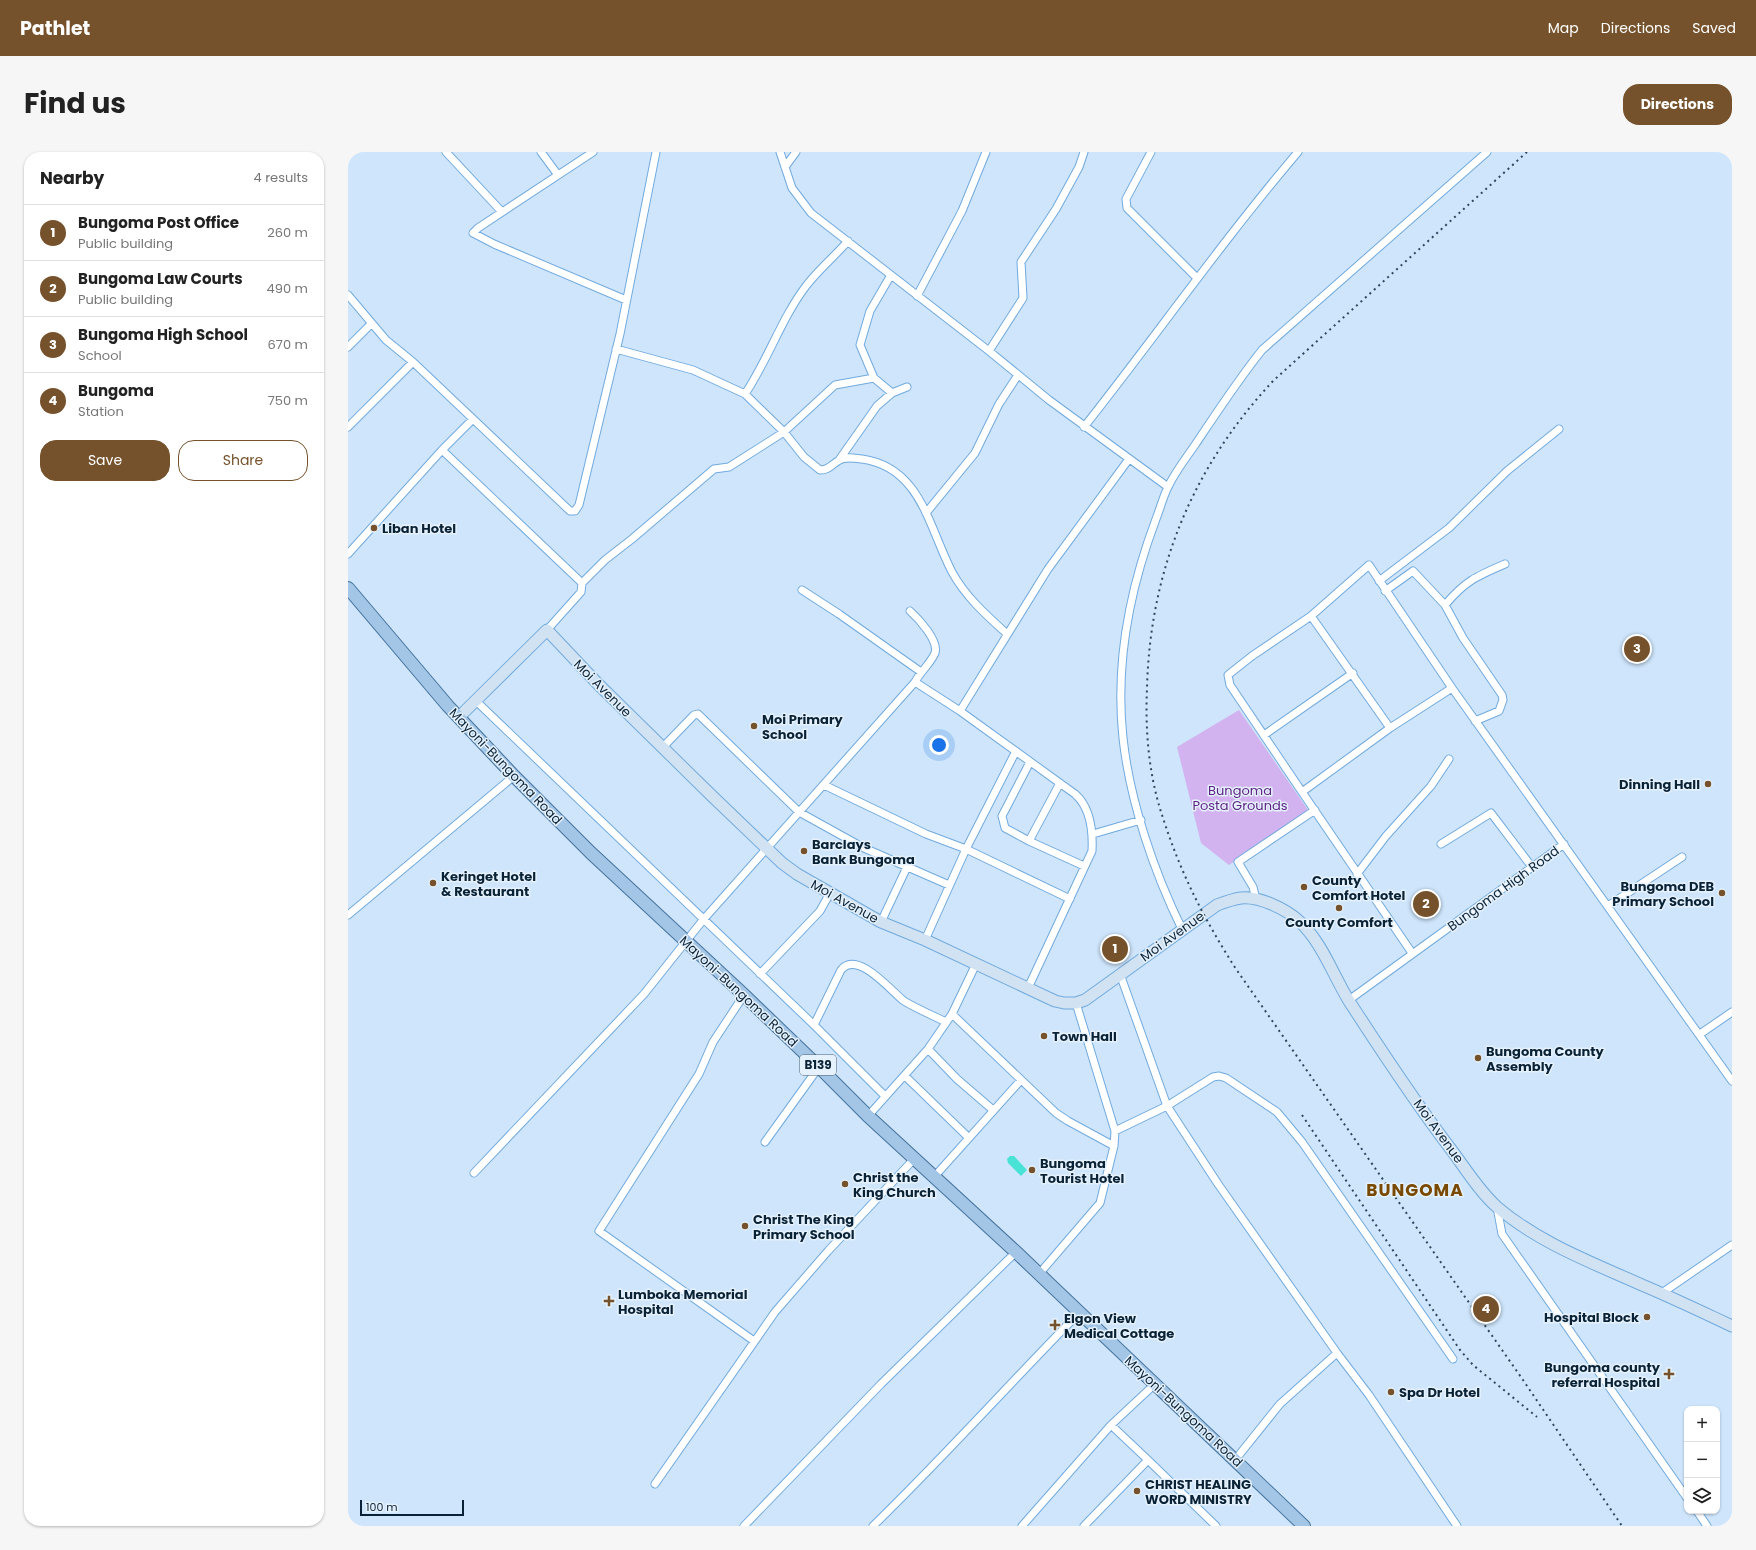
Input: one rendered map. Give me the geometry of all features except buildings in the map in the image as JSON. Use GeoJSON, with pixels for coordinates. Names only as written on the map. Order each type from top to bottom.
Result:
{"type":"FeatureCollection","features":[{"type":"Feature","properties":{"kind":"main road","name":"Mayoni-Bungoma Road"},"geometry":{"type":"LineString","coordinates":[[348,588],[459,717],[514,776],[591,853],[744,995],[868,1116],[1080,1312],[1304,1526]]}},
{"type":"Feature","properties":{"kind":"street"},"geometry":{"type":"LineString","coordinates":[[446,152],[502,212]]}},
{"type":"Feature","properties":{"kind":"street"},"geometry":{"type":"LineString","coordinates":[[541,152],[558,175]]}},
{"type":"Feature","properties":{"kind":"street"},"geometry":{"type":"LineString","coordinates":[[593,152],[478,228],[473,233],[501,247],[626,300]]}},
{"type":"Feature","properties":{"kind":"street"},"geometry":{"type":"LineString","coordinates":[[348,295],[386,340],[413,362],[570,511],[573,512],[579,505],[616,350],[656,152]]}},
{"type":"Feature","properties":{"kind":"street"},"geometry":{"type":"LineString","coordinates":[[780,152],[792,188],[808,208],[1084,427],[1168,487]]}},
{"type":"Feature","properties":{"kind":"street"},"geometry":{"type":"LineString","coordinates":[[786,167],[796,152]]}},
{"type":"Feature","properties":{"kind":"street"},"geometry":{"type":"LineString","coordinates":[[917,296],[962,211],[986,152]]}},
{"type":"Feature","properties":{"kind":"street"},"geometry":{"type":"LineString","coordinates":[[989,351],[1023,298],[1021,262],[1056,209],[1079,167],[1084,152]]}},
{"type":"Feature","properties":{"kind":"street"},"geometry":{"type":"LineString","coordinates":[[1151,152],[1126,199],[1125,204],[1197,278]]}},
{"type":"Feature","properties":{"kind":"street"},"geometry":{"type":"LineString","coordinates":[[1084,427],[1146,348],[1197,278],[1298,152]]}},
{"type":"Feature","properties":{"kind":"street"},"geometry":{"type":"LineString","coordinates":[[1182,929],[1165,895],[1141,820],[1128,768],[1123,738],[1121,699],[1124,656],[1130,607],[1138,572],[1168,487],[1235,383],[1262,350],[1479,155],[1487,152]]}},
{"type":"Feature","properties":{"kind":"street"},"geometry":{"type":"LineString","coordinates":[[746,394],[759,374],[790,311],[807,286],[848,241]]}},
{"type":"Feature","properties":{"kind":"street"},"geometry":{"type":"LineString","coordinates":[[891,275],[870,311],[860,345],[874,378],[892,393]]}},
{"type":"Feature","properties":{"kind":"street"},"geometry":{"type":"LineString","coordinates":[[348,347],[371,324]]}},
{"type":"Feature","properties":{"kind":"street"},"geometry":{"type":"LineString","coordinates":[[616,350],[693,370],[746,394],[784,432],[804,457],[820,470],[826,470],[839,460],[877,406],[892,393],[907,387]]}},
{"type":"Feature","properties":{"kind":"street"},"geometry":{"type":"LineString","coordinates":[[348,427],[413,362]]}},
{"type":"Feature","properties":{"kind":"street"},"geometry":{"type":"LineString","coordinates":[[926,513],[975,453],[999,404],[1018,375]]}},
{"type":"Feature","properties":{"kind":"street"},"geometry":{"type":"LineString","coordinates":[[459,717],[547,630],[581,592],[582,583],[605,560],[714,469],[729,466],[784,432],[835,385],[874,378]]}},
{"type":"Feature","properties":{"kind":"street"},"geometry":{"type":"LineString","coordinates":[[348,554],[442,450],[473,419]]}},
{"type":"Feature","properties":{"kind":"street"},"geometry":{"type":"LineString","coordinates":[[1379,581],[1449,528],[1507,471],[1559,430]]}},
{"type":"Feature","properties":{"kind":"street"},"geometry":{"type":"LineString","coordinates":[[442,450],[582,583]]}},
{"type":"Feature","properties":{"kind":"street"},"geometry":{"type":"LineString","coordinates":[[839,460],[845,458],[863,459],[898,472],[907,482],[926,513],[952,572],[981,612],[1006,633]]}},
{"type":"Feature","properties":{"kind":"street"},"geometry":{"type":"LineString","coordinates":[[960,711],[1006,633],[1048,568],[1129,459]]}},
{"type":"Feature","properties":{"kind":"street"},"geometry":{"type":"LineString","coordinates":[[1445,605],[1469,580],[1505,564]]}},
{"type":"Feature","properties":{"kind":"street"},"geometry":{"type":"LineString","coordinates":[[1412,953],[1230,685],[1228,675],[1252,656],[1311,616],[1369,565],[1475,721],[1564,844]]}},
{"type":"Feature","properties":{"kind":"street"},"geometry":{"type":"LineString","coordinates":[[1386,591],[1413,572],[1445,605],[1463,638],[1502,695],[1503,700],[1499,711],[1475,721]]}},
{"type":"Feature","properties":{"kind":"street"},"geometry":{"type":"LineString","coordinates":[[802,590],[839,614],[921,672]]}},
{"type":"Feature","properties":{"kind":"street"},"geometry":{"type":"LineString","coordinates":[[474,1173],[644,994],[703,920],[915,682],[935,652],[935,646],[926,626],[910,611]]}},
{"type":"Feature","properties":{"kind":"street"},"geometry":{"type":"LineString","coordinates":[[1311,616],[1353,673],[1390,728]]}},
{"type":"Feature","properties":{"kind":"street","name":"Moi Avenue"},"geometry":{"type":"LineString","coordinates":[[547,630],[588,674],[767,848],[797,874],[881,922],[925,940],[1055,1001],[1064,1004],[1076,1003],[1085,1000],[1217,905],[1242,898],[1256,899],[1287,913],[1298,920],[1309,933],[1349,1000],[1441,1136],[1478,1186],[1497,1207],[1526,1228],[1584,1260],[1662,1293],[1732,1326]]}},
{"type":"Feature","properties":{"kind":"street"},"geometry":{"type":"LineString","coordinates":[[1264,735],[1353,673]]}},
{"type":"Feature","properties":{"kind":"street"},"geometry":{"type":"LineString","coordinates":[[915,682],[960,711],[1016,751],[1075,794],[1085,805],[1093,834],[1092,851],[1028,988]]}},
{"type":"Feature","properties":{"kind":"street"},"geometry":{"type":"LineString","coordinates":[[1302,792],[1390,728],[1452,688]]}},
{"type":"Feature","properties":{"kind":"street"},"geometry":{"type":"LineString","coordinates":[[475,700],[814,1025],[885,1096]]}},
{"type":"Feature","properties":{"kind":"street"},"geometry":{"type":"LineString","coordinates":[[663,747],[694,715],[698,714],[799,812],[850,841],[949,885]]}},
{"type":"Feature","properties":{"kind":"street"},"geometry":{"type":"LineString","coordinates":[[925,940],[966,849],[1016,751]]}},
{"type":"Feature","properties":{"kind":"street"},"geometry":{"type":"LineString","coordinates":[[1357,874],[1386,836],[1430,786],[1449,759]]}},
{"type":"Feature","properties":{"kind":"street"},"geometry":{"type":"LineString","coordinates":[[1030,762],[1002,816],[1005,828],[1029,841],[1084,866]]}},
{"type":"Feature","properties":{"kind":"street"},"geometry":{"type":"LineString","coordinates":[[348,915],[514,776]]}},
{"type":"Feature","properties":{"kind":"street"},"geometry":{"type":"LineString","coordinates":[[1029,841],[1060,783]]}},
{"type":"Feature","properties":{"kind":"street"},"geometry":{"type":"LineString","coordinates":[[824,785],[926,834],[966,849],[1070,899]]}},
{"type":"Feature","properties":{"kind":"street"},"geometry":{"type":"LineString","coordinates":[[1256,899],[1253,886],[1238,862],[1314,810]]}},
{"type":"Feature","properties":{"kind":"street"},"geometry":{"type":"LineString","coordinates":[[1441,844],[1491,813],[1532,867]]}},
{"type":"Feature","properties":{"kind":"street"},"geometry":{"type":"LineString","coordinates":[[1093,834],[1141,820]]}},
{"type":"Feature","properties":{"kind":"street","name":"Bungoma High Road"},"geometry":{"type":"LineString","coordinates":[[1349,1000],[1564,844],[1732,1081]]}},
{"type":"Feature","properties":{"kind":"street"},"geometry":{"type":"LineString","coordinates":[[1608,906],[1682,857]]}},
{"type":"Feature","properties":{"kind":"street"},"geometry":{"type":"LineString","coordinates":[[881,922],[907,867]]}},
{"type":"Feature","properties":{"kind":"street"},"geometry":{"type":"LineString","coordinates":[[760,974],[820,912],[830,893]]}},
{"type":"Feature","properties":{"kind":"street"},"geometry":{"type":"LineString","coordinates":[[814,1025],[841,970],[848,964],[852,964],[870,972],[884,981],[904,1000],[946,1022]]}},
{"type":"Feature","properties":{"kind":"street"},"geometry":{"type":"LineString","coordinates":[[868,1116],[928,1049],[952,1014],[976,964]]}},
{"type":"Feature","properties":{"kind":"street"},"geometry":{"type":"LineString","coordinates":[[1120,974],[1167,1106],[1218,1184],[1337,1353],[1369,1395],[1456,1526]]}},
{"type":"Feature","properties":{"kind":"street"},"geometry":{"type":"LineString","coordinates":[[744,995],[713,1042],[699,1074],[599,1231],[754,1341]]}},
{"type":"Feature","properties":{"kind":"street"},"geometry":{"type":"LineString","coordinates":[[1039,1274],[1100,1203],[1114,1146],[1115,1131],[1076,1003]]}},
{"type":"Feature","properties":{"kind":"street"},"geometry":{"type":"LineString","coordinates":[[1700,1034],[1732,1012]]}},
{"type":"Feature","properties":{"kind":"street"},"geometry":{"type":"LineString","coordinates":[[952,1014],[1056,1113],[1114,1146]]}},
{"type":"Feature","properties":{"kind":"street"},"geometry":{"type":"LineString","coordinates":[[928,1049],[957,1079],[993,1110]]}},
{"type":"Feature","properties":{"kind":"street"},"geometry":{"type":"LineString","coordinates":[[765,1142],[819,1067]]}},
{"type":"Feature","properties":{"kind":"street"},"geometry":{"type":"LineString","coordinates":[[905,1076],[968,1137]]}},
{"type":"Feature","properties":{"kind":"street"},"geometry":{"type":"LineString","coordinates":[[1115,1131],[1167,1106],[1213,1077],[1219,1076],[1226,1078],[1277,1112],[1302,1142],[1453,1359]]}},
{"type":"Feature","properties":{"kind":"street"},"geometry":{"type":"LineString","coordinates":[[934,1177],[968,1137],[1021,1080]]}},
{"type":"Feature","properties":{"kind":"street"},"geometry":{"type":"LineString","coordinates":[[655,1484],[775,1312],[828,1251],[914,1159]]}},
{"type":"Feature","properties":{"kind":"street"},"geometry":{"type":"LineString","coordinates":[[1497,1207],[1502,1234],[1684,1494]]}},
{"type":"Feature","properties":{"kind":"street"},"geometry":{"type":"LineString","coordinates":[[1662,1293],[1732,1246]]}},
{"type":"Feature","properties":{"kind":"street"},"geometry":{"type":"LineString","coordinates":[[744,1526],[881,1384],[1016,1252]]}},
{"type":"Feature","properties":{"kind":"street"},"geometry":{"type":"LineString","coordinates":[[874,1526],[927,1474],[1000,1394],[1080,1312]]}},
{"type":"Feature","properties":{"kind":"street"},"geometry":{"type":"LineString","coordinates":[[1235,1460],[1280,1404],[1337,1353]]}},
{"type":"Feature","properties":{"kind":"street"},"geometry":{"type":"LineString","coordinates":[[1022,1526],[1111,1425],[1155,1384]]}},
{"type":"Feature","properties":{"kind":"street"},"geometry":{"type":"LineString","coordinates":[[1111,1425],[1216,1526]]}},
{"type":"Feature","properties":{"kind":"street"},"geometry":{"type":"LineString","coordinates":[[1084,1526],[1148,1460]]}},
{"type":"Feature","properties":{"kind":"street"},"geometry":{"type":"LineString","coordinates":[[1699,1514],[1706,1526]]}},
{"type":"Feature","properties":{"kind":"green space","name":"Bungoma Posta Grounds"},"geometry":{"type":"Polygon","coordinates":[[[1239,710],[1308,810],[1229,865],[1201,843],[1177,747],[1239,710]]]}},
{"type":"Feature","properties":{"kind":"shaded area"},"geometry":{"type":"Polygon","coordinates":[[[1010,1156],[1014,1156],[1027,1170],[1021,1176],[1008,1163],[1007,1159],[1010,1156]]]}},
{"type":"Feature","properties":{"kind":"railway"},"geometry":{"type":"LineString","coordinates":[[1527,152],[1274,380],[1245,413],[1220,448],[1199,484],[1181,522],[1167,561],[1157,602],[1150,644],[1147,688],[1147,738],[1154,787],[1170,839],[1194,896],[1224,950],[1523,1380],[1622,1526]]}},
{"type":"Feature","properties":{"kind":"railway"},"geometry":{"type":"LineString","coordinates":[[1302,1115],[1460,1350],[1473,1365],[1537,1417]]}},
{"type":"Feature","properties":{"kind":"place","name":"Liban Hotel"},"geometry":{"type":"Point","coordinates":[374,528]}},
{"type":"Feature","properties":{"kind":"place","name":"Bungoma High School"},"geometry":{"type":"Point","coordinates":[1637,649]}},
{"type":"Feature","properties":{"kind":"place","name":"Moi Primary School"},"geometry":{"type":"Point","coordinates":[754,726]}},
{"type":"Feature","properties":{"kind":"place","name":"Dinning Hall"},"geometry":{"type":"Point","coordinates":[1708,784]}},
{"type":"Feature","properties":{"kind":"place","name":"Barclays Bank Bungoma"},"geometry":{"type":"Point","coordinates":[804,851]}},
{"type":"Feature","properties":{"kind":"place","name":"Keringet Hotel & Restaurant"},"geometry":{"type":"Point","coordinates":[433,883]}},
{"type":"Feature","properties":{"kind":"place","name":"County Comfort Hotel"},"geometry":{"type":"Point","coordinates":[1304,887]}},
{"type":"Feature","properties":{"kind":"place","name":"Bungoma DEB Primary School"},"geometry":{"type":"Point","coordinates":[1722,893]}},
{"type":"Feature","properties":{"kind":"place","name":"Bungoma Law Courts"},"geometry":{"type":"Point","coordinates":[1426,904]}},
{"type":"Feature","properties":{"kind":"place","name":"County Comfort"},"geometry":{"type":"Point","coordinates":[1339,908]}},
{"type":"Feature","properties":{"kind":"place","name":"Bungoma Post Office"},"geometry":{"type":"Point","coordinates":[1115,949]}},
{"type":"Feature","properties":{"kind":"place","name":"Town Hall"},"geometry":{"type":"Point","coordinates":[1044,1036]}},
{"type":"Feature","properties":{"kind":"place","name":"Bungoma County Assembly"},"geometry":{"type":"Point","coordinates":[1478,1058]}},
{"type":"Feature","properties":{"kind":"place","name":"Bungoma Tourist Hotel"},"geometry":{"type":"Point","coordinates":[1032,1170]}},
{"type":"Feature","properties":{"kind":"place","name":"Christ the King Church"},"geometry":{"type":"Point","coordinates":[845,1184]}},
{"type":"Feature","properties":{"kind":"place","name":"Christ The King Primary School"},"geometry":{"type":"Point","coordinates":[745,1226]}},
{"type":"Feature","properties":{"kind":"place","name":"Lumboka Memorial Hospital"},"geometry":{"type":"Point","coordinates":[609,1301]}},
{"type":"Feature","properties":{"kind":"place","name":"Bungoma"},"geometry":{"type":"Point","coordinates":[1486,1309]}},
{"type":"Feature","properties":{"kind":"place","name":"Hospital Block"},"geometry":{"type":"Point","coordinates":[1647,1317]}},
{"type":"Feature","properties":{"kind":"place","name":"Elgon View Medical Cottage"},"geometry":{"type":"Point","coordinates":[1055,1325]}},
{"type":"Feature","properties":{"kind":"place","name":"Bungoma county referral Hospital"},"geometry":{"type":"Point","coordinates":[1669,1374]}},
{"type":"Feature","properties":{"kind":"place","name":"Spa Dr Hotel"},"geometry":{"type":"Point","coordinates":[1391,1392]}},
{"type":"Feature","properties":{"kind":"place","name":"CHRIST HEALING WORD MINISTRY"},"geometry":{"type":"Point","coordinates":[1137,1491]}},
{"type":"Feature","properties":{"kind":"district","name":"BUNGOMA"},"geometry":{"type":"Point","coordinates":[1415,1190]}}]}
